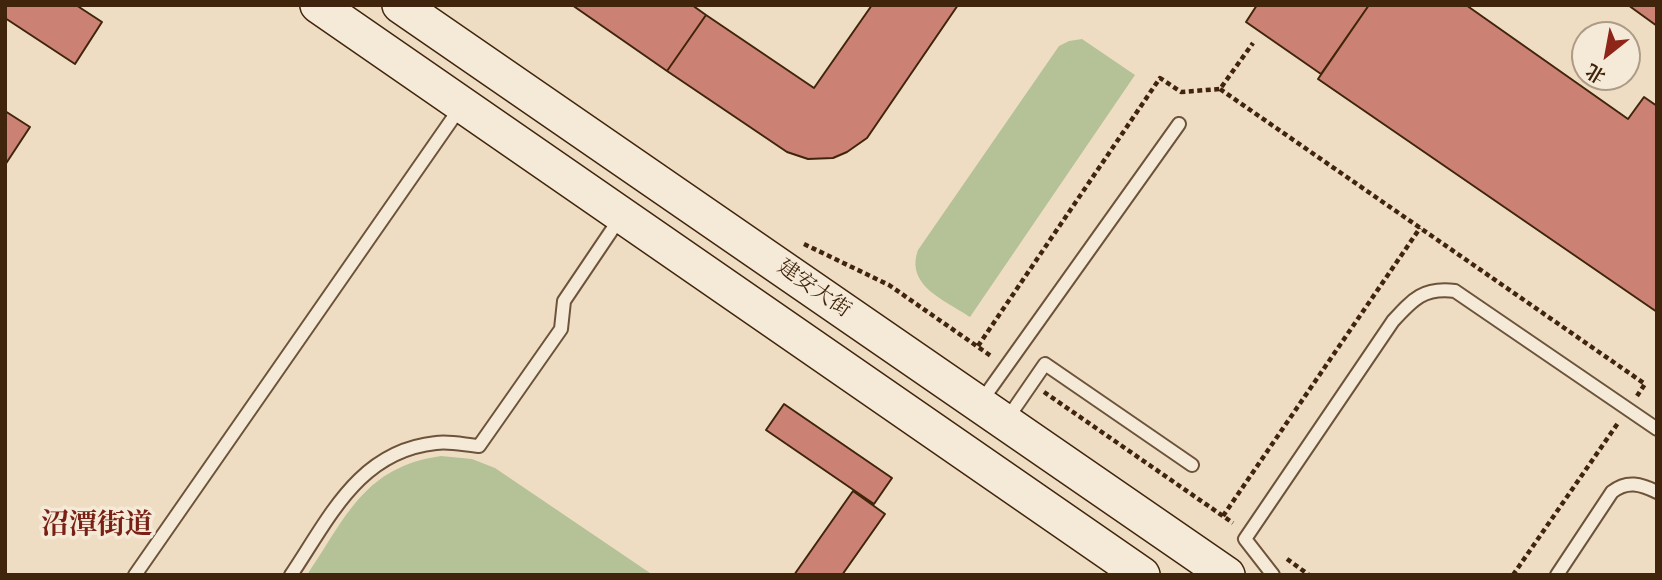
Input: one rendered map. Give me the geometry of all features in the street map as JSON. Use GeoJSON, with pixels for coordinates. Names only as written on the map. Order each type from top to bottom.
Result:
{"type":"FeatureCollection","features":[{"type":"Feature","properties":{"kind":"main road"},"geometry":{"type":"LineString","coordinates":[[318,5],[1142,575]]}},
{"type":"Feature","properties":{"kind":"main road","name":"建安大街"},"geometry":{"type":"LineString","coordinates":[[400,5],[1227,575]]}},
{"type":"Feature","properties":{"kind":"lane"},"geometry":{"type":"LineString","coordinates":[[135,575],[462,105]]}},
{"type":"Feature","properties":{"kind":"lane"},"geometry":{"type":"LineString","coordinates":[[992,413],[1006,366],[1179,124]]}},
{"type":"Feature","properties":{"kind":"lane"},"geometry":{"type":"LineString","coordinates":[[290,575],[349,488],[368,469],[401,452],[437,443],[479,446],[561,329],[564,301],[622,215]]}},
{"type":"Feature","properties":{"kind":"lane"},"geometry":{"type":"LineString","coordinates":[[1273,575],[1245,539],[1393,321],[1408,304],[1423,293],[1438,289],[1455,291],[1657,429]]}},
{"type":"Feature","properties":{"kind":"lane"},"geometry":{"type":"LineString","coordinates":[[992,413],[1031,383],[1045,364],[1192,465]]}},
{"type":"Feature","properties":{"kind":"lane"},"geometry":{"type":"LineString","coordinates":[[1557,575],[1612,492],[1619,487],[1636,484],[1657,492]]}},
{"type":"Feature","properties":{"kind":"path"},"geometry":{"type":"LineString","coordinates":[[978,346],[1160,78],[1181,92],[1220,89],[1253,43]]}},
{"type":"Feature","properties":{"kind":"path"},"geometry":{"type":"LineString","coordinates":[[1223,516],[1420,228]]}},
{"type":"Feature","properties":{"kind":"path"},"geometry":{"type":"LineString","coordinates":[[796,240],[889,285],[1006,366]]}},
{"type":"Feature","properties":{"kind":"path"},"geometry":{"type":"LineString","coordinates":[[1031,383],[1309,575]]}},
{"type":"Feature","properties":{"kind":"green space"},"geometry":{"type":"Polygon","coordinates":[[[1082,39],[1135,75],[970,317],[939,298],[922,283],[915,263],[918,250],[1059,46],[1082,39]]]}},
{"type":"Feature","properties":{"kind":"green space"},"geometry":{"type":"Polygon","coordinates":[[[441,456],[472,459],[495,468],[653,575],[307,575],[347,514],[375,483],[393,471],[415,462],[441,456]]]}},
{"type":"Feature","properties":{"kind":"building"},"geometry":{"type":"Polygon","coordinates":[[[5,5],[76,5],[102,22],[75,64],[5,18],[5,5]]]}},
{"type":"Feature","properties":{"kind":"building"},"geometry":{"type":"Polygon","coordinates":[[[572,5],[692,5],[706,15],[667,71],[572,5]]]}},
{"type":"Feature","properties":{"kind":"building"},"geometry":{"type":"Polygon","coordinates":[[[872,5],[958,5],[867,138],[833,158],[808,159],[787,152],[667,71],[706,15],[814,88],[872,5]]]}},
{"type":"Feature","properties":{"kind":"building"},"geometry":{"type":"Polygon","coordinates":[[[1257,5],[1369,5],[1321,74],[1246,22],[1257,5]]]}},
{"type":"Feature","properties":{"kind":"building"},"geometry":{"type":"Polygon","coordinates":[[[1369,5],[1466,5],[1571,79],[1571,91],[1588,91],[1628,119],[1644,97],[1657,106],[1657,312],[1318,79],[1369,5]]]}},
{"type":"Feature","properties":{"kind":"building"},"geometry":{"type":"Polygon","coordinates":[[[1628,5],[1657,5],[1657,26],[1628,5]]]}},
{"type":"Feature","properties":{"kind":"building"},"geometry":{"type":"Polygon","coordinates":[[[5,111],[30,127],[5,165],[5,111]]]}},
{"type":"Feature","properties":{"kind":"building"},"geometry":{"type":"Polygon","coordinates":[[[784,404],[892,478],[874,504],[766,430],[784,404]]]}},
{"type":"Feature","properties":{"kind":"building"},"geometry":{"type":"Polygon","coordinates":[[[853,491],[885,514],[842,575],[794,575],[853,491]]]}},
{"type":"Feature","properties":{"kind":"district","name":"沼潭街道"},"geometry":{"type":"Point","coordinates":[97,527]}}]}
